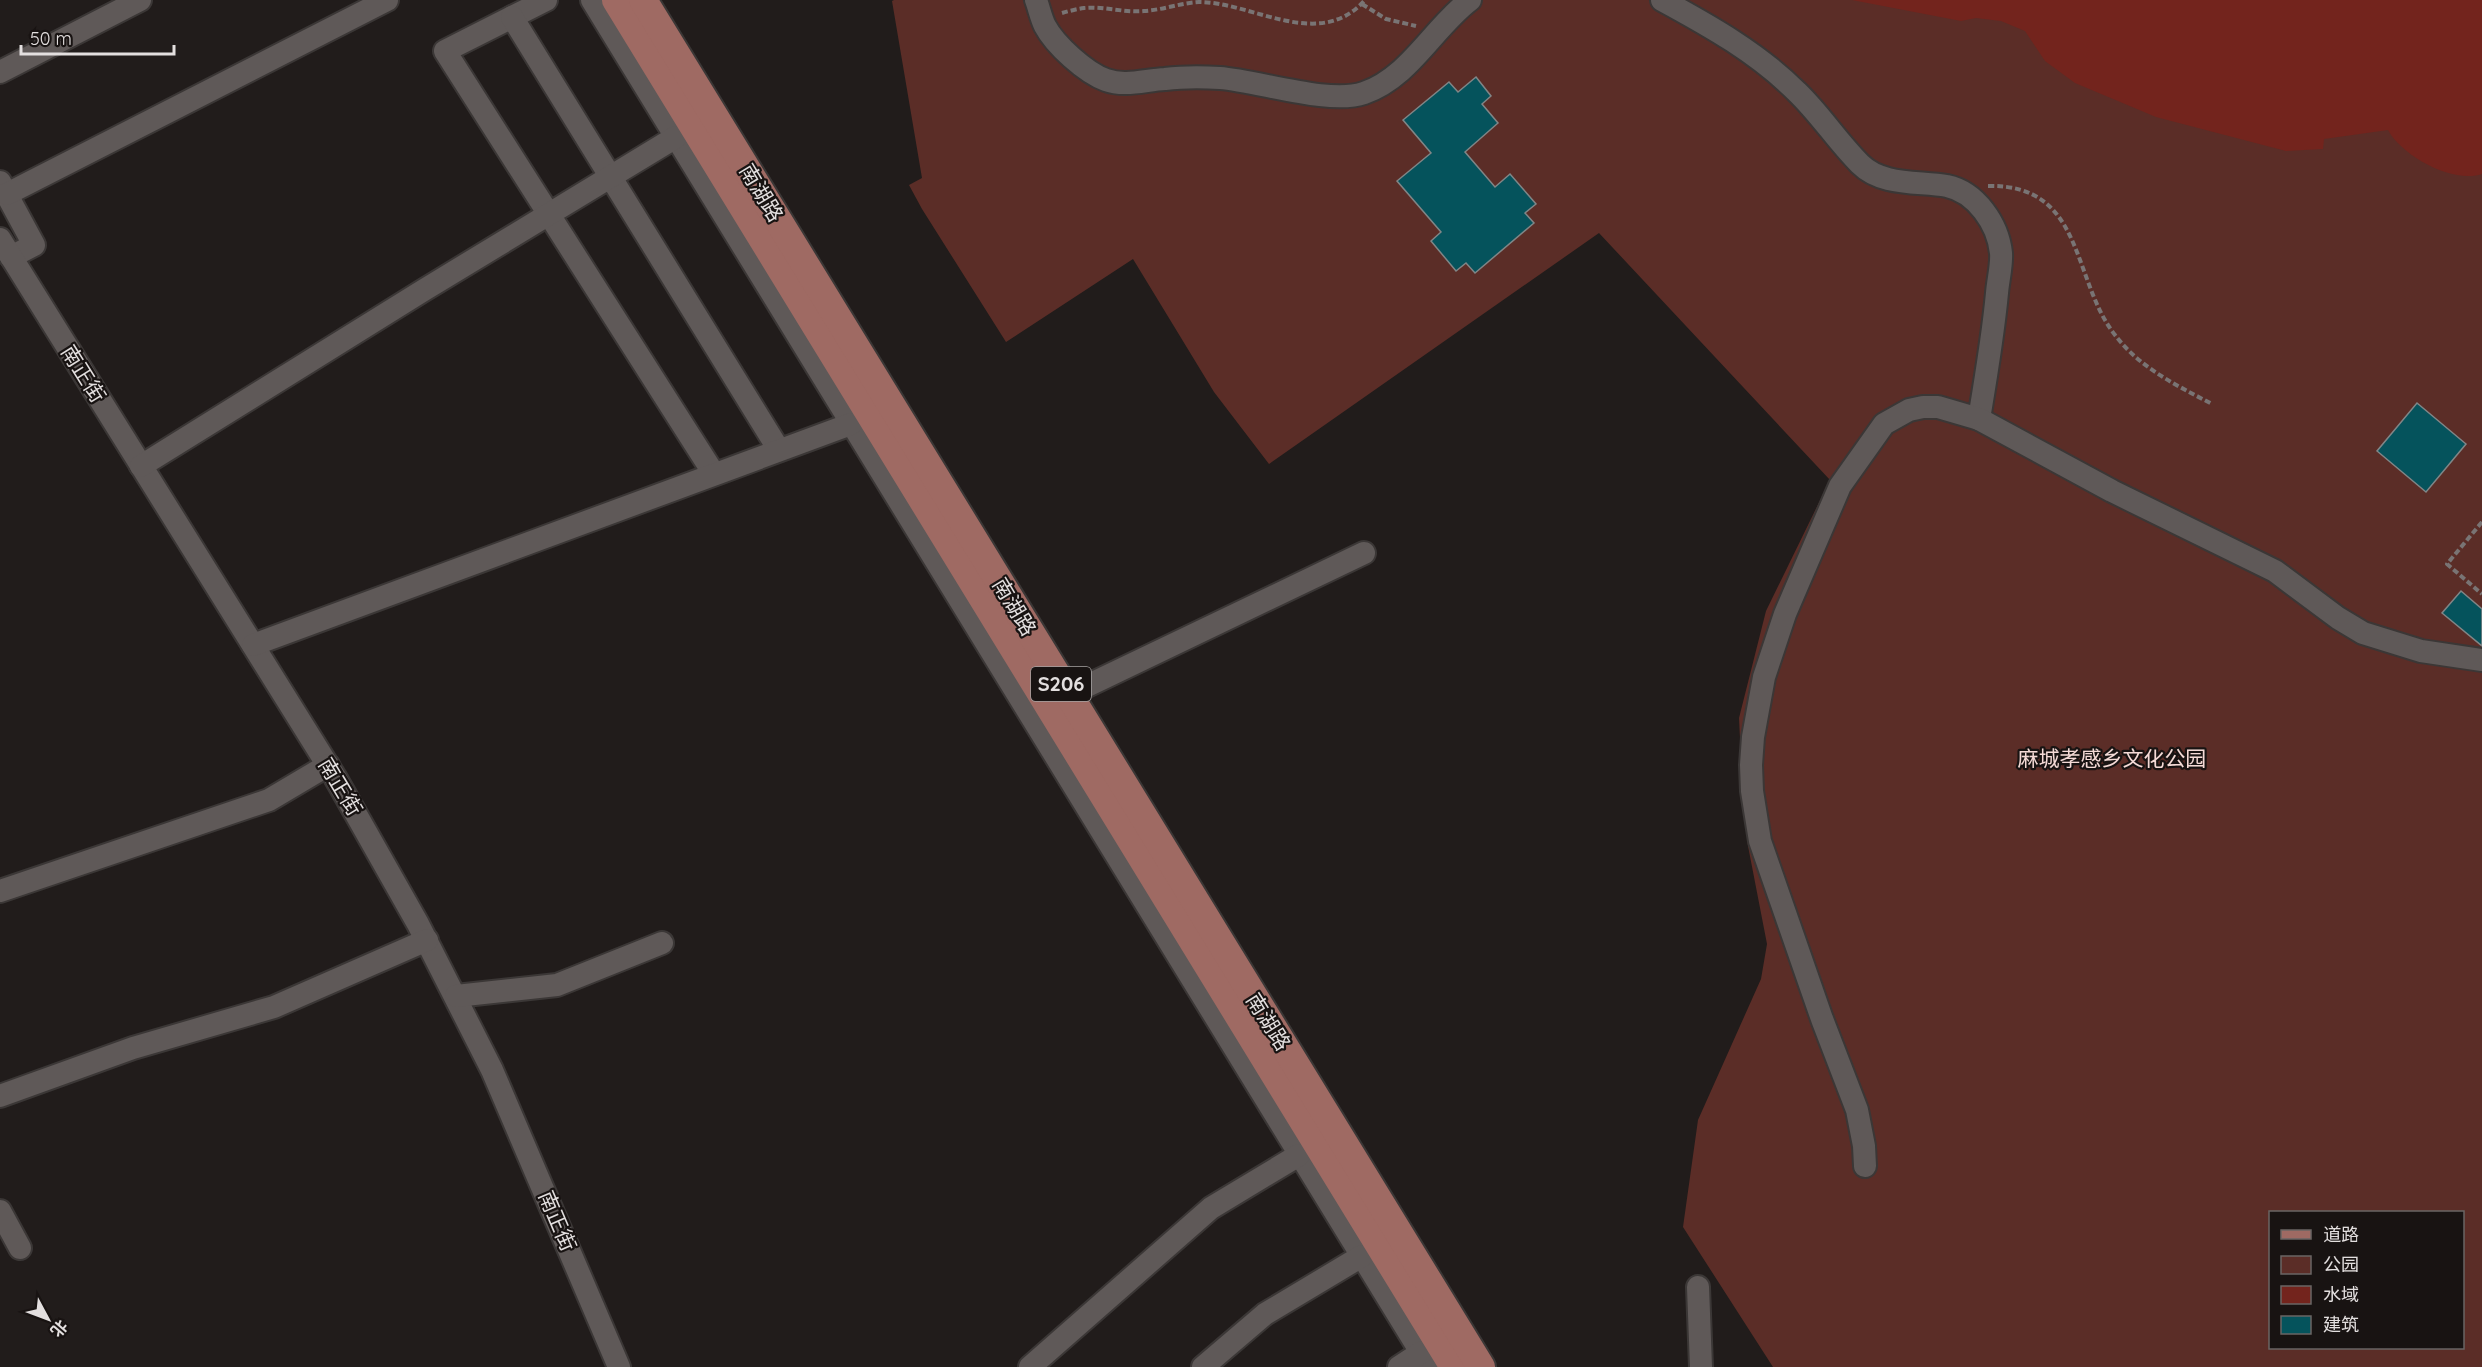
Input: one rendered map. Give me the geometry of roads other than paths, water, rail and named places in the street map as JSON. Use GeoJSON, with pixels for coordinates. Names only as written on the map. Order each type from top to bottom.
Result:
{"type":"FeatureCollection","features":[{"type":"Feature","properties":{"kind":"main road","name":"南湖路"},"geometry":{"type":"LineString","coordinates":[[616,0],[1454,1367]]}},
{"type":"Feature","properties":{"kind":"main road","name":"南湖路"},"geometry":{"type":"LineString","coordinates":[[643,0],[1481,1367]]}},
{"type":"Feature","properties":{"kind":"street"},"geometry":{"type":"LineString","coordinates":[[0,72],[140,0]]}},
{"type":"Feature","properties":{"kind":"street"},"geometry":{"type":"LineString","coordinates":[[5,248],[34,244],[3,188],[387,0]]}},
{"type":"Feature","properties":{"kind":"street"},"geometry":{"type":"LineString","coordinates":[[546,0],[445,51],[714,474]]}},
{"type":"Feature","properties":{"kind":"street"},"geometry":{"type":"LineString","coordinates":[[592,0],[1426,1360],[1399,1367]]}},
{"type":"Feature","properties":{"kind":"street"},"geometry":{"type":"LineString","coordinates":[[1039,8],[1046,27],[1072,57],[1106,80],[1126,83],[1165,79],[1220,78],[1336,96],[1365,92],[1391,78],[1410,62],[1431,37],[1470,0]]}},
{"type":"Feature","properties":{"kind":"street"},"geometry":{"type":"LineString","coordinates":[[1662,0],[1732,40],[1763,63],[1797,92],[1867,169],[1894,180],[1949,187],[1974,200],[1984,211],[1995,230],[2001,253],[1993,341],[1979,419]]}},
{"type":"Feature","properties":{"kind":"street"},"geometry":{"type":"LineString","coordinates":[[512,17],[778,450]]}},
{"type":"Feature","properties":{"kind":"street"},"geometry":{"type":"LineString","coordinates":[[141,466],[676,137]]}},
{"type":"Feature","properties":{"kind":"street","name":"南正街"},"geometry":{"type":"LineString","coordinates":[[5,248],[328,765],[427,940],[492,1070],[619,1367]]}},
{"type":"Feature","properties":{"kind":"street"},"geometry":{"type":"LineString","coordinates":[[1865,1166],[1864,1146],[1857,1110],[1822,1019],[1760,841],[1751,774],[1757,709],[1773,645],[1840,486],[1875,435],[1896,416],[1923,407],[1938,407],[1979,419],[2112,491],[2275,571],[2338,618],[2363,633],[2421,651],[2482,660]]}},
{"type":"Feature","properties":{"kind":"street"},"geometry":{"type":"LineString","coordinates":[[252,645],[851,424]]}},
{"type":"Feature","properties":{"kind":"street"},"geometry":{"type":"LineString","coordinates":[[1068,695],[1364,553]]}},
{"type":"Feature","properties":{"kind":"street"},"geometry":{"type":"LineString","coordinates":[[0,891],[269,800],[328,765]]}},
{"type":"Feature","properties":{"kind":"street"},"geometry":{"type":"LineString","coordinates":[[0,1096],[134,1048],[274,1007],[427,940]]}},
{"type":"Feature","properties":{"kind":"street"},"geometry":{"type":"LineString","coordinates":[[456,996],[517,992],[557,986],[662,943]]}},
{"type":"Feature","properties":{"kind":"street"},"geometry":{"type":"LineString","coordinates":[[1030,1367],[1211,1208],[1299,1155]]}},
{"type":"Feature","properties":{"kind":"street"},"geometry":{"type":"LineString","coordinates":[[0,1211],[20,1248]]}},
{"type":"Feature","properties":{"kind":"street"},"geometry":{"type":"LineString","coordinates":[[1203,1367],[1264,1314],[1362,1256]]}},
{"type":"Feature","properties":{"kind":"street"},"geometry":{"type":"LineString","coordinates":[[1698,1287],[1701,1367]]}},
{"type":"Feature","properties":{"kind":"water"},"geometry":{"type":"Polygon","coordinates":[[[1852,0],[2482,0],[2482,174],[2457,175],[2429,166],[2405,149],[2388,130],[2324,139],[2323,149],[2286,151],[2156,117],[2075,83],[2045,61],[2025,31],[2001,21],[1976,18],[1961,21],[1852,0]]]}},
{"type":"Feature","properties":{"kind":"park label","name":"麻城孝感乡文化公园"},"geometry":{"type":"Point","coordinates":[2112,759]}}]}
